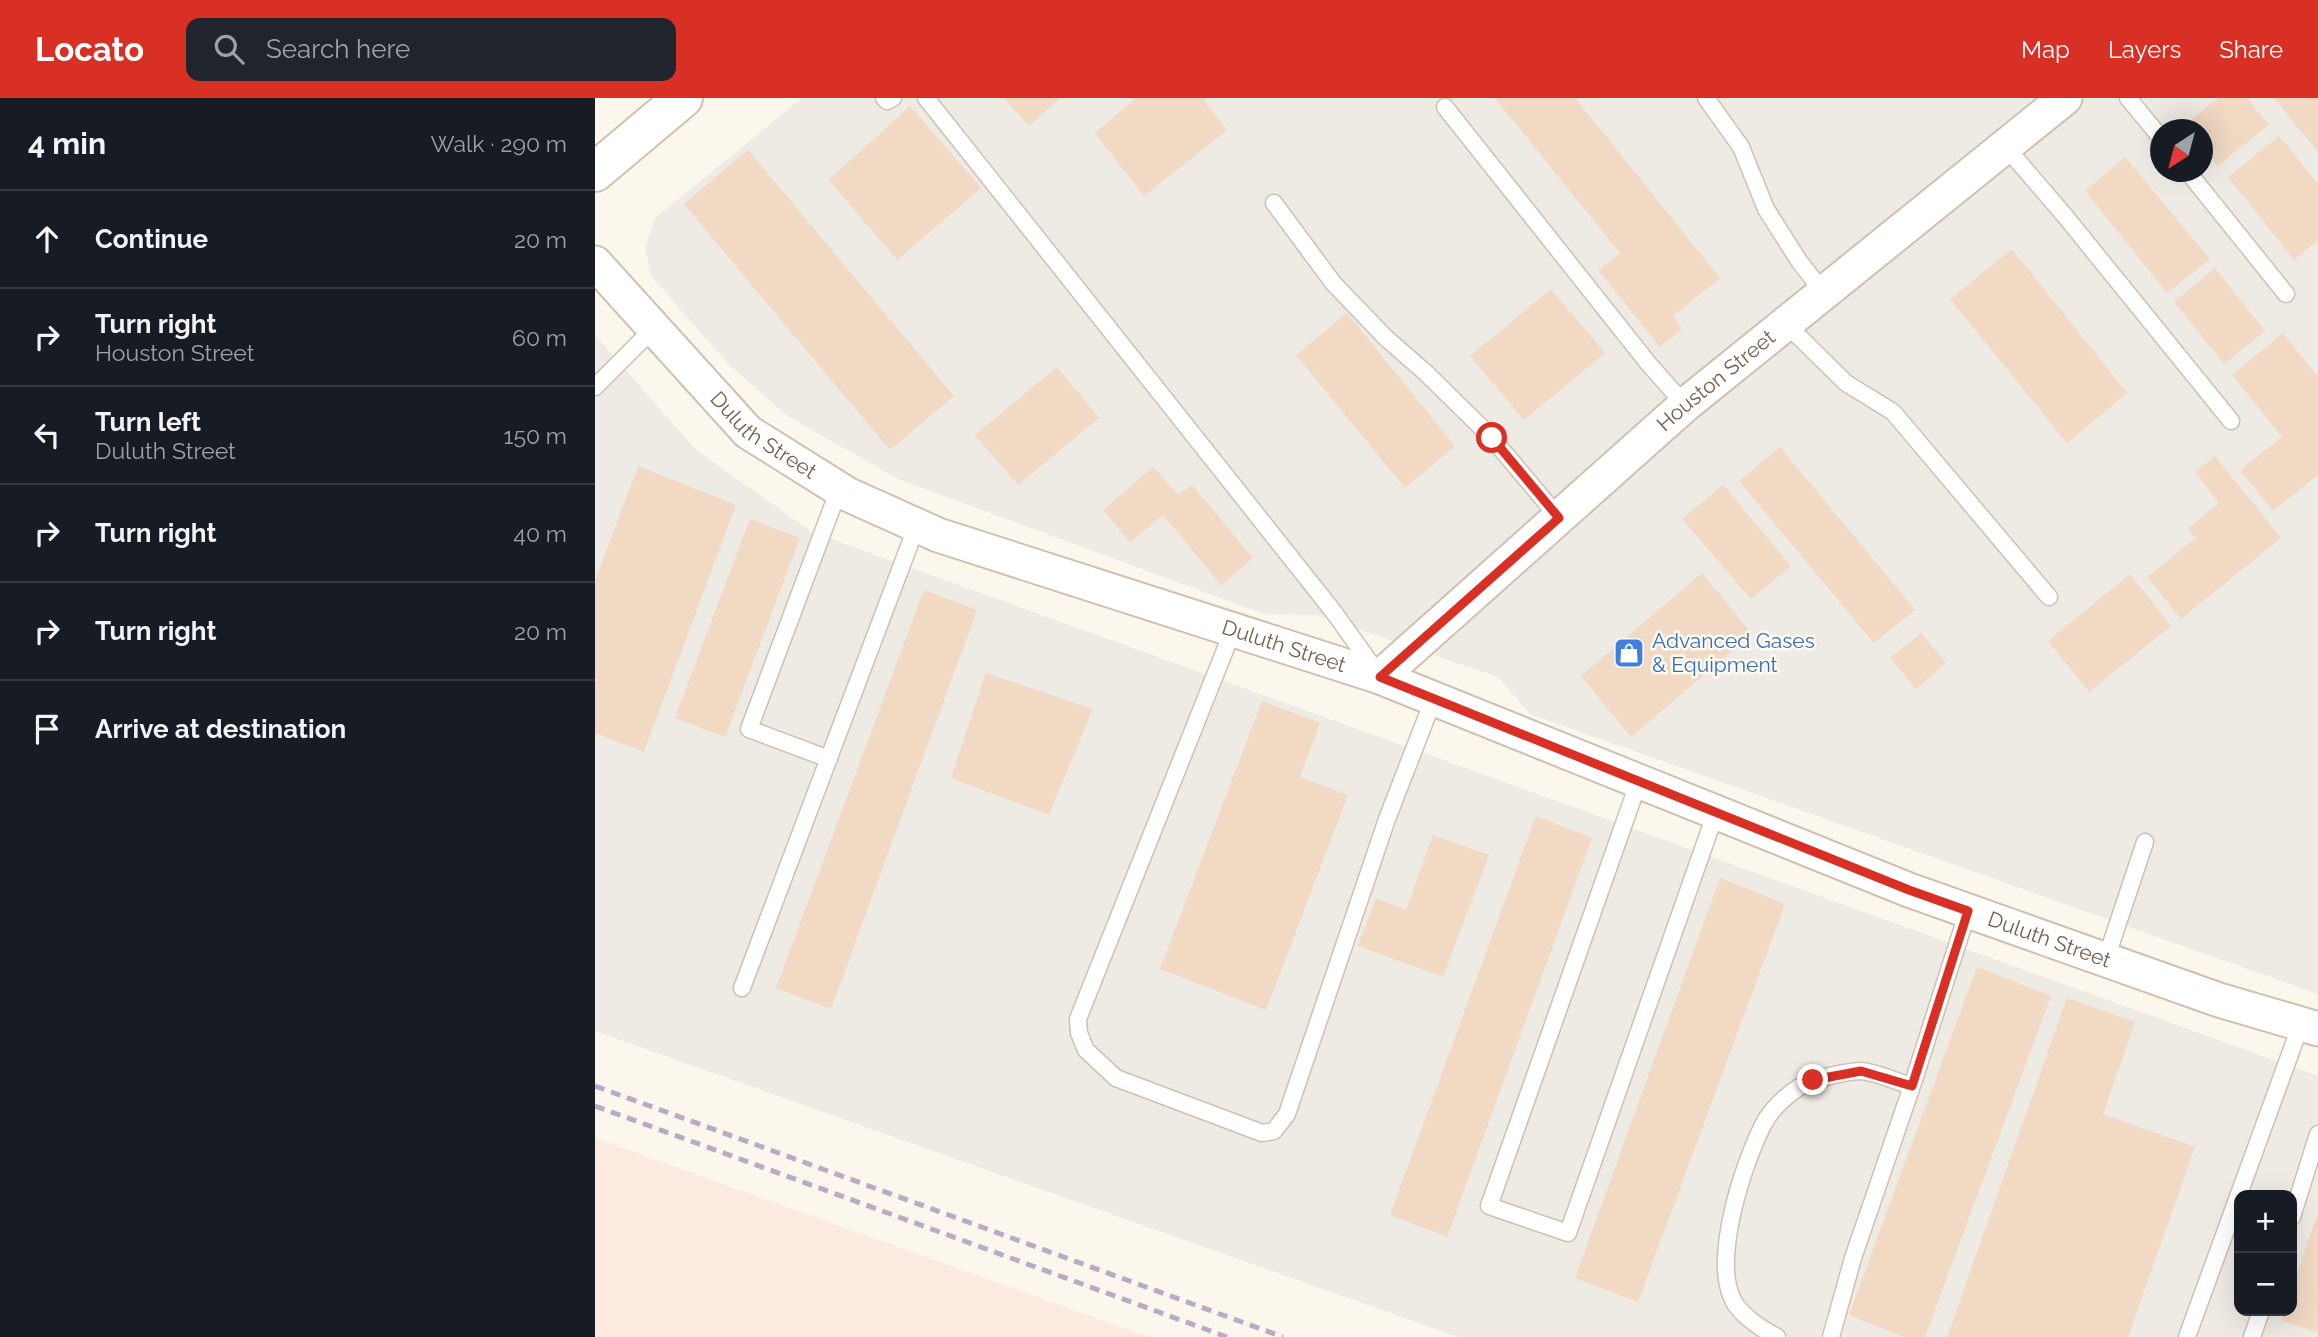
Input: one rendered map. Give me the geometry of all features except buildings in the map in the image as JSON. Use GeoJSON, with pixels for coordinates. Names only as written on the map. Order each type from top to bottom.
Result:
{"type":"FeatureCollection","features":[{"type":"Feature","properties":{"kind":"main road"},"geometry":{"type":"LineString","coordinates":[[595,172],[667,102]]}},
{"type":"Feature","properties":{"kind":"street","name":"Houston Street"},"geometry":{"type":"LineString","coordinates":[[1380,677],[1685,405],[2065,98]]}},
{"type":"Feature","properties":{"kind":"street","name":"Duluth Street"},"geometry":{"type":"LineString","coordinates":[[595,263],[748,432],[839,489],[917,526],[1380,677],[1909,890],[2219,1000],[2310,1027]]}},
{"type":"Feature","properties":{"kind":"lane"},"geometry":{"type":"LineString","coordinates":[[884,98],[887,101],[893,98]]}},
{"type":"Feature","properties":{"kind":"lane"},"geometry":{"type":"LineString","coordinates":[[926,98],[1333,611],[1380,677]]}},
{"type":"Feature","properties":{"kind":"lane"},"geometry":{"type":"LineString","coordinates":[[1706,98],[1741,147],[1766,209],[1799,261],[1824,293]]}},
{"type":"Feature","properties":{"kind":"lane"},"geometry":{"type":"LineString","coordinates":[[2128,98],[2150,125]]}},
{"type":"Feature","properties":{"kind":"lane"},"geometry":{"type":"LineString","coordinates":[[1445,107],[1648,363],[1685,405]]}},
{"type":"Feature","properties":{"kind":"lane"},"geometry":{"type":"LineString","coordinates":[[2005,146],[2231,421]]}},
{"type":"Feature","properties":{"kind":"lane"},"geometry":{"type":"LineString","coordinates":[[2195,182],[2286,294]]}},
{"type":"Feature","properties":{"kind":"lane"},"geometry":{"type":"LineString","coordinates":[[1274,203],[1333,284],[1492,438],[1559,518]]}},
{"type":"Feature","properties":{"kind":"lane"},"geometry":{"type":"LineString","coordinates":[[1786,324],[1846,383],[1893,412],[2049,597]]}},
{"type":"Feature","properties":{"kind":"lane"},"geometry":{"type":"LineString","coordinates":[[595,387],[654,328]]}},
{"type":"Feature","properties":{"kind":"lane"},"geometry":{"type":"LineString","coordinates":[[829,759],[748,729],[839,489]]}},
{"type":"Feature","properties":{"kind":"lane"},"geometry":{"type":"LineString","coordinates":[[742,988],[917,526]]}},
{"type":"Feature","properties":{"kind":"lane"},"geometry":{"type":"LineString","coordinates":[[1233,630],[1078,1019],[1079,1033],[1086,1049],[1116,1078],[1262,1133],[1274,1131],[1287,1114],[1387,819],[1434,698]]}},
{"type":"Feature","properties":{"kind":"lane"},"geometry":{"type":"LineString","coordinates":[[1639,781],[1489,1206],[1568,1233],[1716,812]]}},
{"type":"Feature","properties":{"kind":"lane"},"geometry":{"type":"LineString","coordinates":[[2106,959],[2145,842]]}},
{"type":"Feature","properties":{"kind":"lane"},"geometry":{"type":"LineString","coordinates":[[1831,1337],[1853,1258],[1968,911]]}},
{"type":"Feature","properties":{"kind":"lane"},"geometry":{"type":"LineString","coordinates":[[2187,1337],[2310,1027]]}},
{"type":"Feature","properties":{"kind":"lane"},"geometry":{"type":"LineString","coordinates":[[1777,1337],[1759,1328],[1733,1301],[1726,1267],[1728,1230],[1739,1186],[1764,1123],[1790,1093],[1813,1080],[1861,1071],[1912,1086]]}},
{"type":"Feature","properties":{"kind":"lane"},"geometry":{"type":"LineString","coordinates":[[2297,1201],[2318,1134]]}},
{"type":"Feature","properties":{"kind":"lane"},"geometry":{"type":"LineString","coordinates":[[2252,1337],[2259,1316]]}},
{"type":"Feature","properties":{"kind":"shaded area"},"geometry":{"type":"Polygon","coordinates":[[[802,98],[2318,98],[2318,994],[1530,714],[1498,677],[1317,615],[1264,614],[898,479],[789,417],[728,364],[651,276],[645,248],[655,218],[802,98]]]}},
{"type":"Feature","properties":{"kind":"shaded area"},"geometry":{"type":"Polygon","coordinates":[[[595,335],[695,449],[812,532],[2318,1076],[2318,1337],[1458,1337],[595,1031],[595,335]]]}},
{"type":"Feature","properties":{"kind":"shaded area"},"geometry":{"type":"Polygon","coordinates":[[[595,1138],[1149,1337],[595,1337],[595,1138]]]}},
{"type":"Feature","properties":{"kind":"railway"},"geometry":{"type":"LineString","coordinates":[[595,1086],[1283,1337]]}},
{"type":"Feature","properties":{"kind":"railway"},"geometry":{"type":"LineString","coordinates":[[595,1106],[1227,1337]]}},
{"type":"Feature","properties":{"kind":"place","name":"Advanced Gases & Equipment"},"geometry":{"type":"Point","coordinates":[1629,653]}},
{"type":"Feature","properties":{"kind":"route"},"geometry":{"type":"LineString","coordinates":[[1492,438],[1559,518],[1380,677],[1909,890],[1968,911],[1912,1086],[1861,1071],[1813,1080]]}}]}
